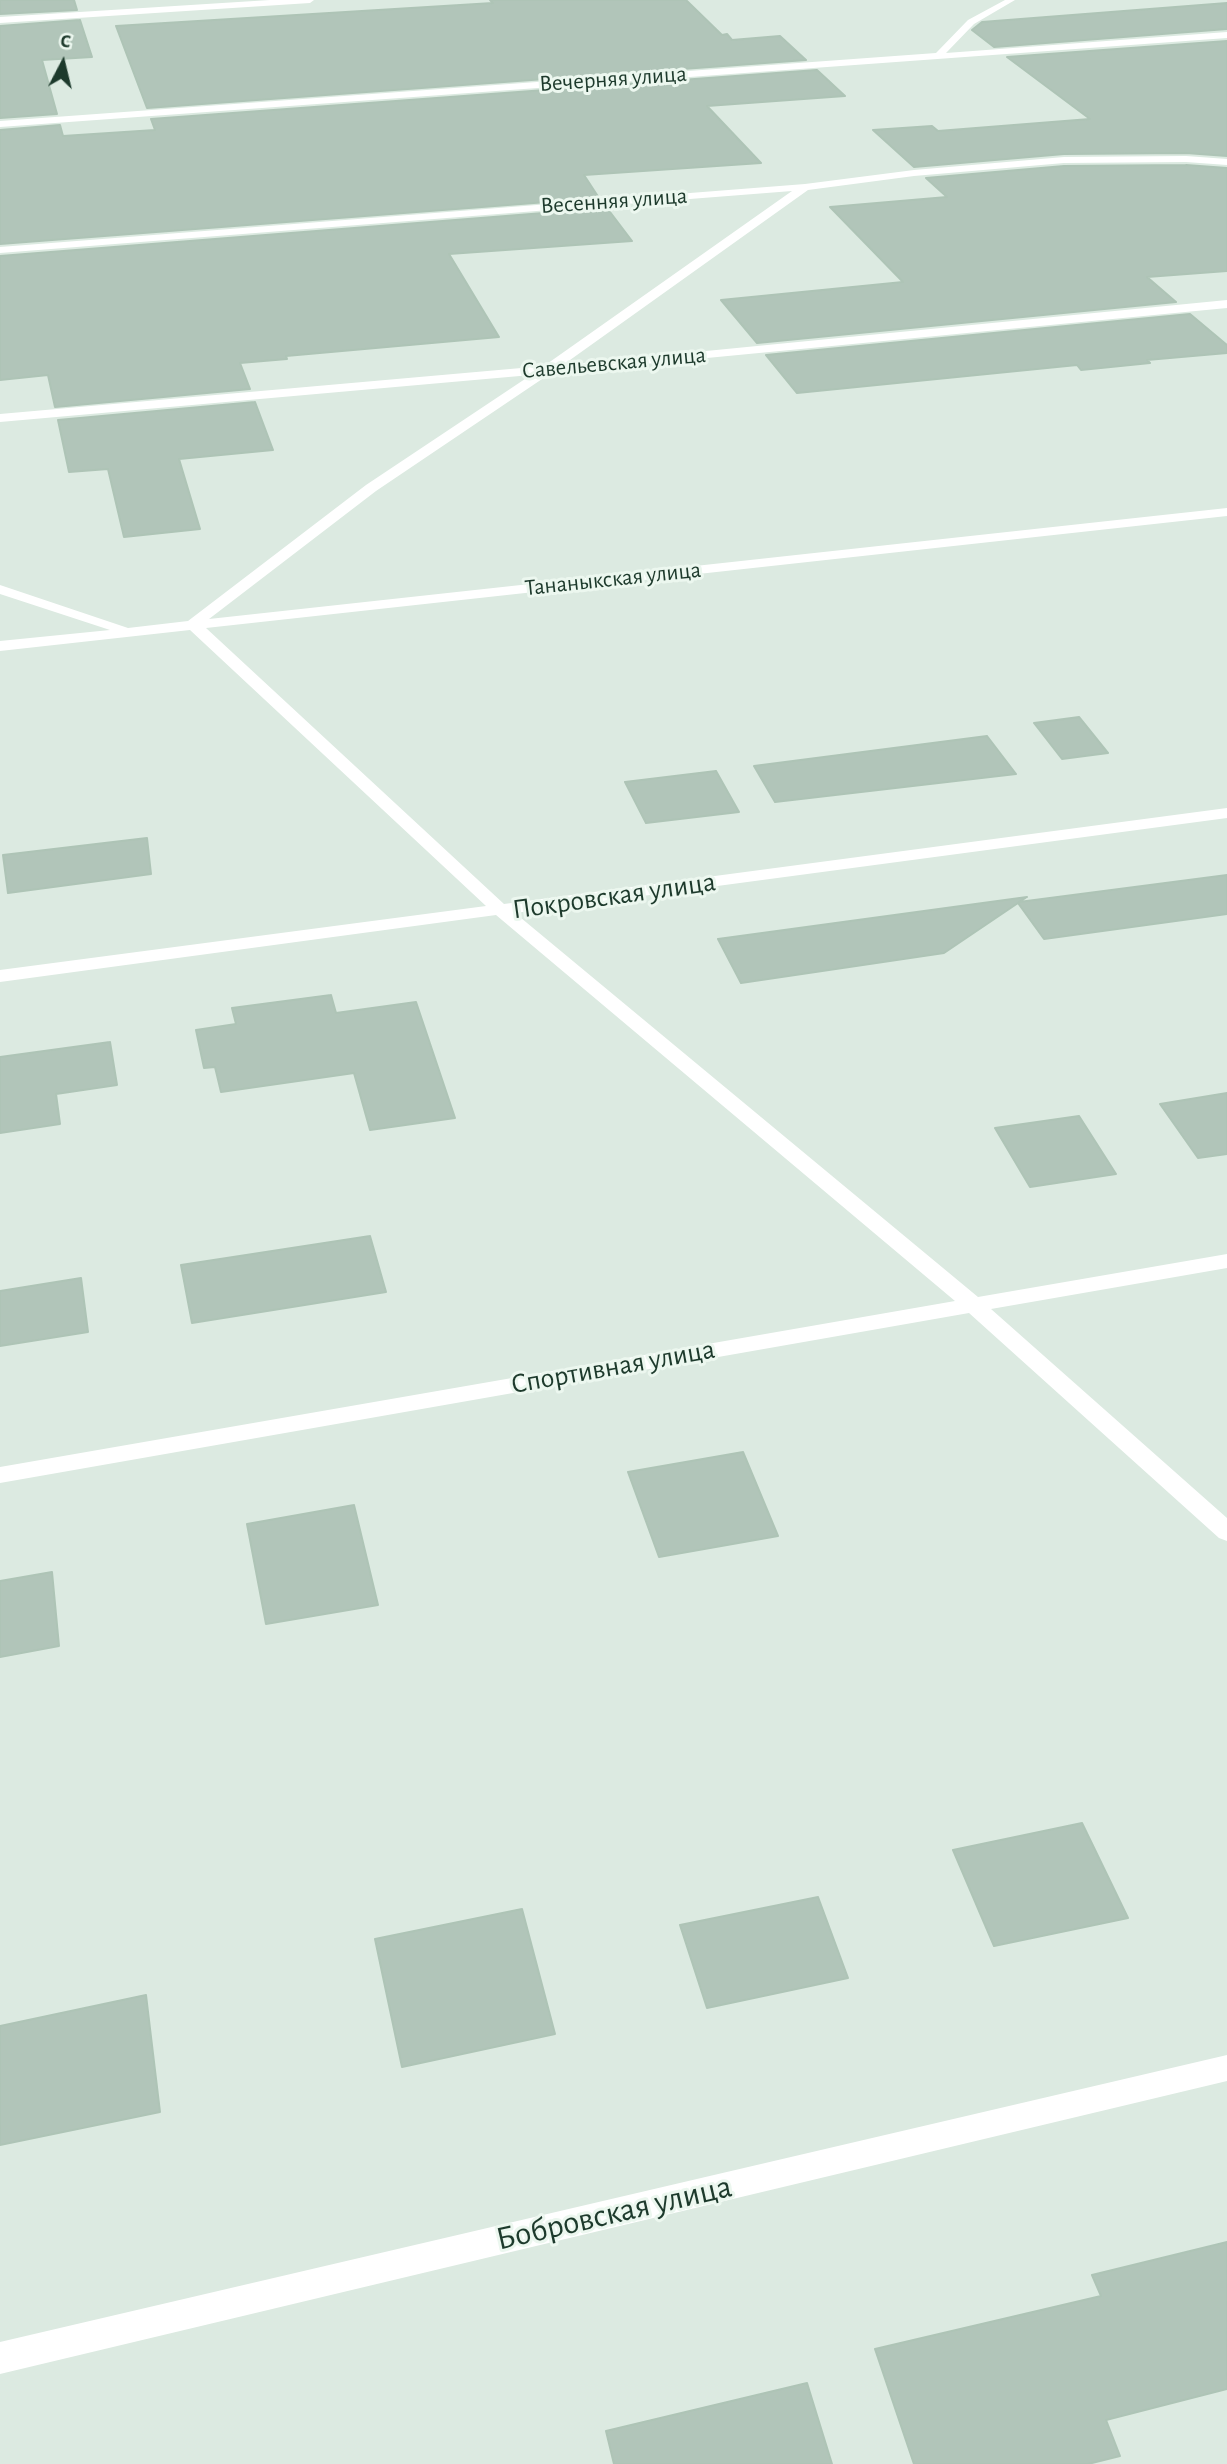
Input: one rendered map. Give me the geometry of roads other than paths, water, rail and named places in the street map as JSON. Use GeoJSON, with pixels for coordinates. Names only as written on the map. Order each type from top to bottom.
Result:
{"type":"FeatureCollection","features":[{"type":"Feature","properties":{"kind":"street"},"geometry":{"type":"LineString","coordinates":[[0,20],[310,0]]}},
{"type":"Feature","properties":{"kind":"street"},"geometry":{"type":"LineString","coordinates":[[939,55],[971,22],[1012,0]]}},
{"type":"Feature","properties":{"kind":"street","name":"Вечерняя улица"},"geometry":{"type":"LineString","coordinates":[[0,124],[1227,35]]}},
{"type":"Feature","properties":{"kind":"street","name":"Весенняя улица"},"geometry":{"type":"LineString","coordinates":[[0,250],[805,187],[914,173],[1064,160],[1186,159],[1227,162]]}},
{"type":"Feature","properties":{"kind":"street"},"geometry":{"type":"LineString","coordinates":[[805,187],[545,370],[371,488],[193,625],[502,911],[972,1304],[1227,1532]]}},
{"type":"Feature","properties":{"kind":"street","name":"Савельевская улица"},"geometry":{"type":"LineString","coordinates":[[0,418],[545,370],[1227,304]]}},
{"type":"Feature","properties":{"kind":"street","name":"Тананыкская улица"},"geometry":{"type":"LineString","coordinates":[[0,646],[1227,512]]}},
{"type":"Feature","properties":{"kind":"street"},"geometry":{"type":"LineString","coordinates":[[0,589],[64,612],[132,631]]}},
{"type":"Feature","properties":{"kind":"street","name":"Покровская улица"},"geometry":{"type":"LineString","coordinates":[[0,976],[1227,813]]}},
{"type":"Feature","properties":{"kind":"street","name":"Спортивная улица"},"geometry":{"type":"LineString","coordinates":[[0,1475],[1227,1261]]}},
{"type":"Feature","properties":{"kind":"street","name":"Бобровская улица"},"geometry":{"type":"LineString","coordinates":[[0,2358],[1227,2068]]}}]}
